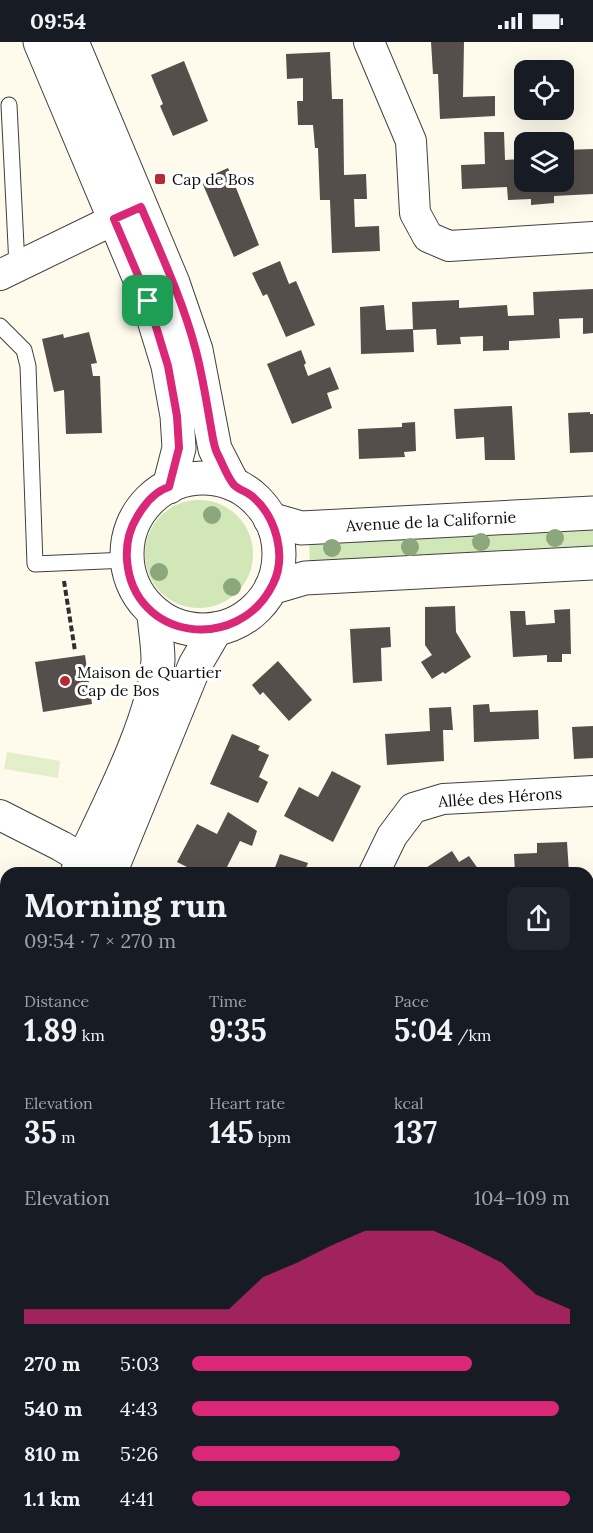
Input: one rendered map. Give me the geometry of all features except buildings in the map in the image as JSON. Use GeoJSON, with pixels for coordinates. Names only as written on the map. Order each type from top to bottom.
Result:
{"type":"FeatureCollection","features":[{"type":"Feature","properties":{"kind":"street"},"geometry":{"type":"LineString","coordinates":[[40,42],[128,213],[173,283],[196,350],[215,449],[233,484]]}},
{"type":"Feature","properties":{"kind":"street"},"geometry":{"type":"LineString","coordinates":[[72,42],[128,213],[146,294],[168,366],[177,416],[179,448],[169,487]]}},
{"type":"Feature","properties":{"kind":"street"},"geometry":{"type":"LineString","coordinates":[[369,42],[411,141],[415,213],[428,237],[449,246],[593,237]]}},
{"type":"Feature","properties":{"kind":"street"},"geometry":{"type":"LineString","coordinates":[[9,271],[128,213]]}},
{"type":"Feature","properties":{"kind":"street"},"geometry":{"type":"LineString","coordinates":[[211,478],[233,484],[253,497],[270,519],[277,536],[279,560],[274,582],[263,602],[245,618],[224,628],[200,631],[175,626],[154,614],[138,596],[128,573],[126,548],[132,524],[145,504],[169,487],[188,480],[211,478]]}},
{"type":"Feature","properties":{"kind":"street","name":"Avenue de la Californie"},"geometry":{"type":"LineString","coordinates":[[270,519],[301,528],[593,513]]}},
{"type":"Feature","properties":{"kind":"street"},"geometry":{"type":"LineString","coordinates":[[271,588],[305,578],[593,563]]}},
{"type":"Feature","properties":{"kind":"street"},"geometry":{"type":"LineString","coordinates":[[95,867],[130,754],[154,687],[158,660],[154,614]]}},
{"type":"Feature","properties":{"kind":"street"},"geometry":{"type":"LineString","coordinates":[[95,867],[195,665],[216,629]]}},
{"type":"Feature","properties":{"kind":"street","name":"Allée des Hérons"},"geometry":{"type":"LineString","coordinates":[[377,867],[392,836],[413,807],[443,799],[593,791]]}},
{"type":"Feature","properties":{"kind":"street"},"geometry":{"type":"LineString","coordinates":[[0,815],[91,867]]}},
{"type":"Feature","properties":{"kind":"lane"},"geometry":{"type":"LineString","coordinates":[[9,105],[9,271]]}},
{"type":"Feature","properties":{"kind":"lane"},"geometry":{"type":"LineString","coordinates":[[0,326],[24,350],[28,366],[35,564],[127,560]]}},
{"type":"Feature","properties":{"kind":"path"},"geometry":{"type":"LineString","coordinates":[[61,563],[75,651]]}},
{"type":"Feature","properties":{"kind":"green space"},"geometry":{"type":"Polygon","coordinates":[[[199,500],[220,504],[237,516],[249,533],[253,554],[249,575],[237,592],[220,604],[199,608],[178,604],[161,592],[149,575],[145,554],[149,533],[161,516],[178,504],[199,500]]]}},
{"type":"Feature","properties":{"kind":"green space"},"geometry":{"type":"Polygon","coordinates":[[[593,520],[593,553],[310,568],[309,536],[593,520]]]}},
{"type":"Feature","properties":{"kind":"green space"},"geometry":{"type":"Polygon","coordinates":[[[7,752],[60,761],[58,778],[4,769],[7,752]]]}},
{"type":"Feature","properties":{"kind":"place","name":"Cap de Bos"},"geometry":{"type":"Point","coordinates":[160,179]}},
{"type":"Feature","properties":{"kind":"place","name":"Maison de Quartier Cap de Bos"},"geometry":{"type":"Point","coordinates":[65,681]}},
{"type":"Feature","properties":{"kind":"route"},"geometry":{"type":"LineString","coordinates":[[141,207],[173,283],[196,350],[215,449],[233,484],[253,497],[268,514],[277,536],[279,560],[274,582],[263,602],[245,618],[224,628],[200,631],[175,626],[154,614],[138,596],[128,573],[126,548],[132,524],[145,504],[164,488],[169,487],[179,448],[177,416],[168,366],[148,301],[114,219],[141,207]]}}]}
